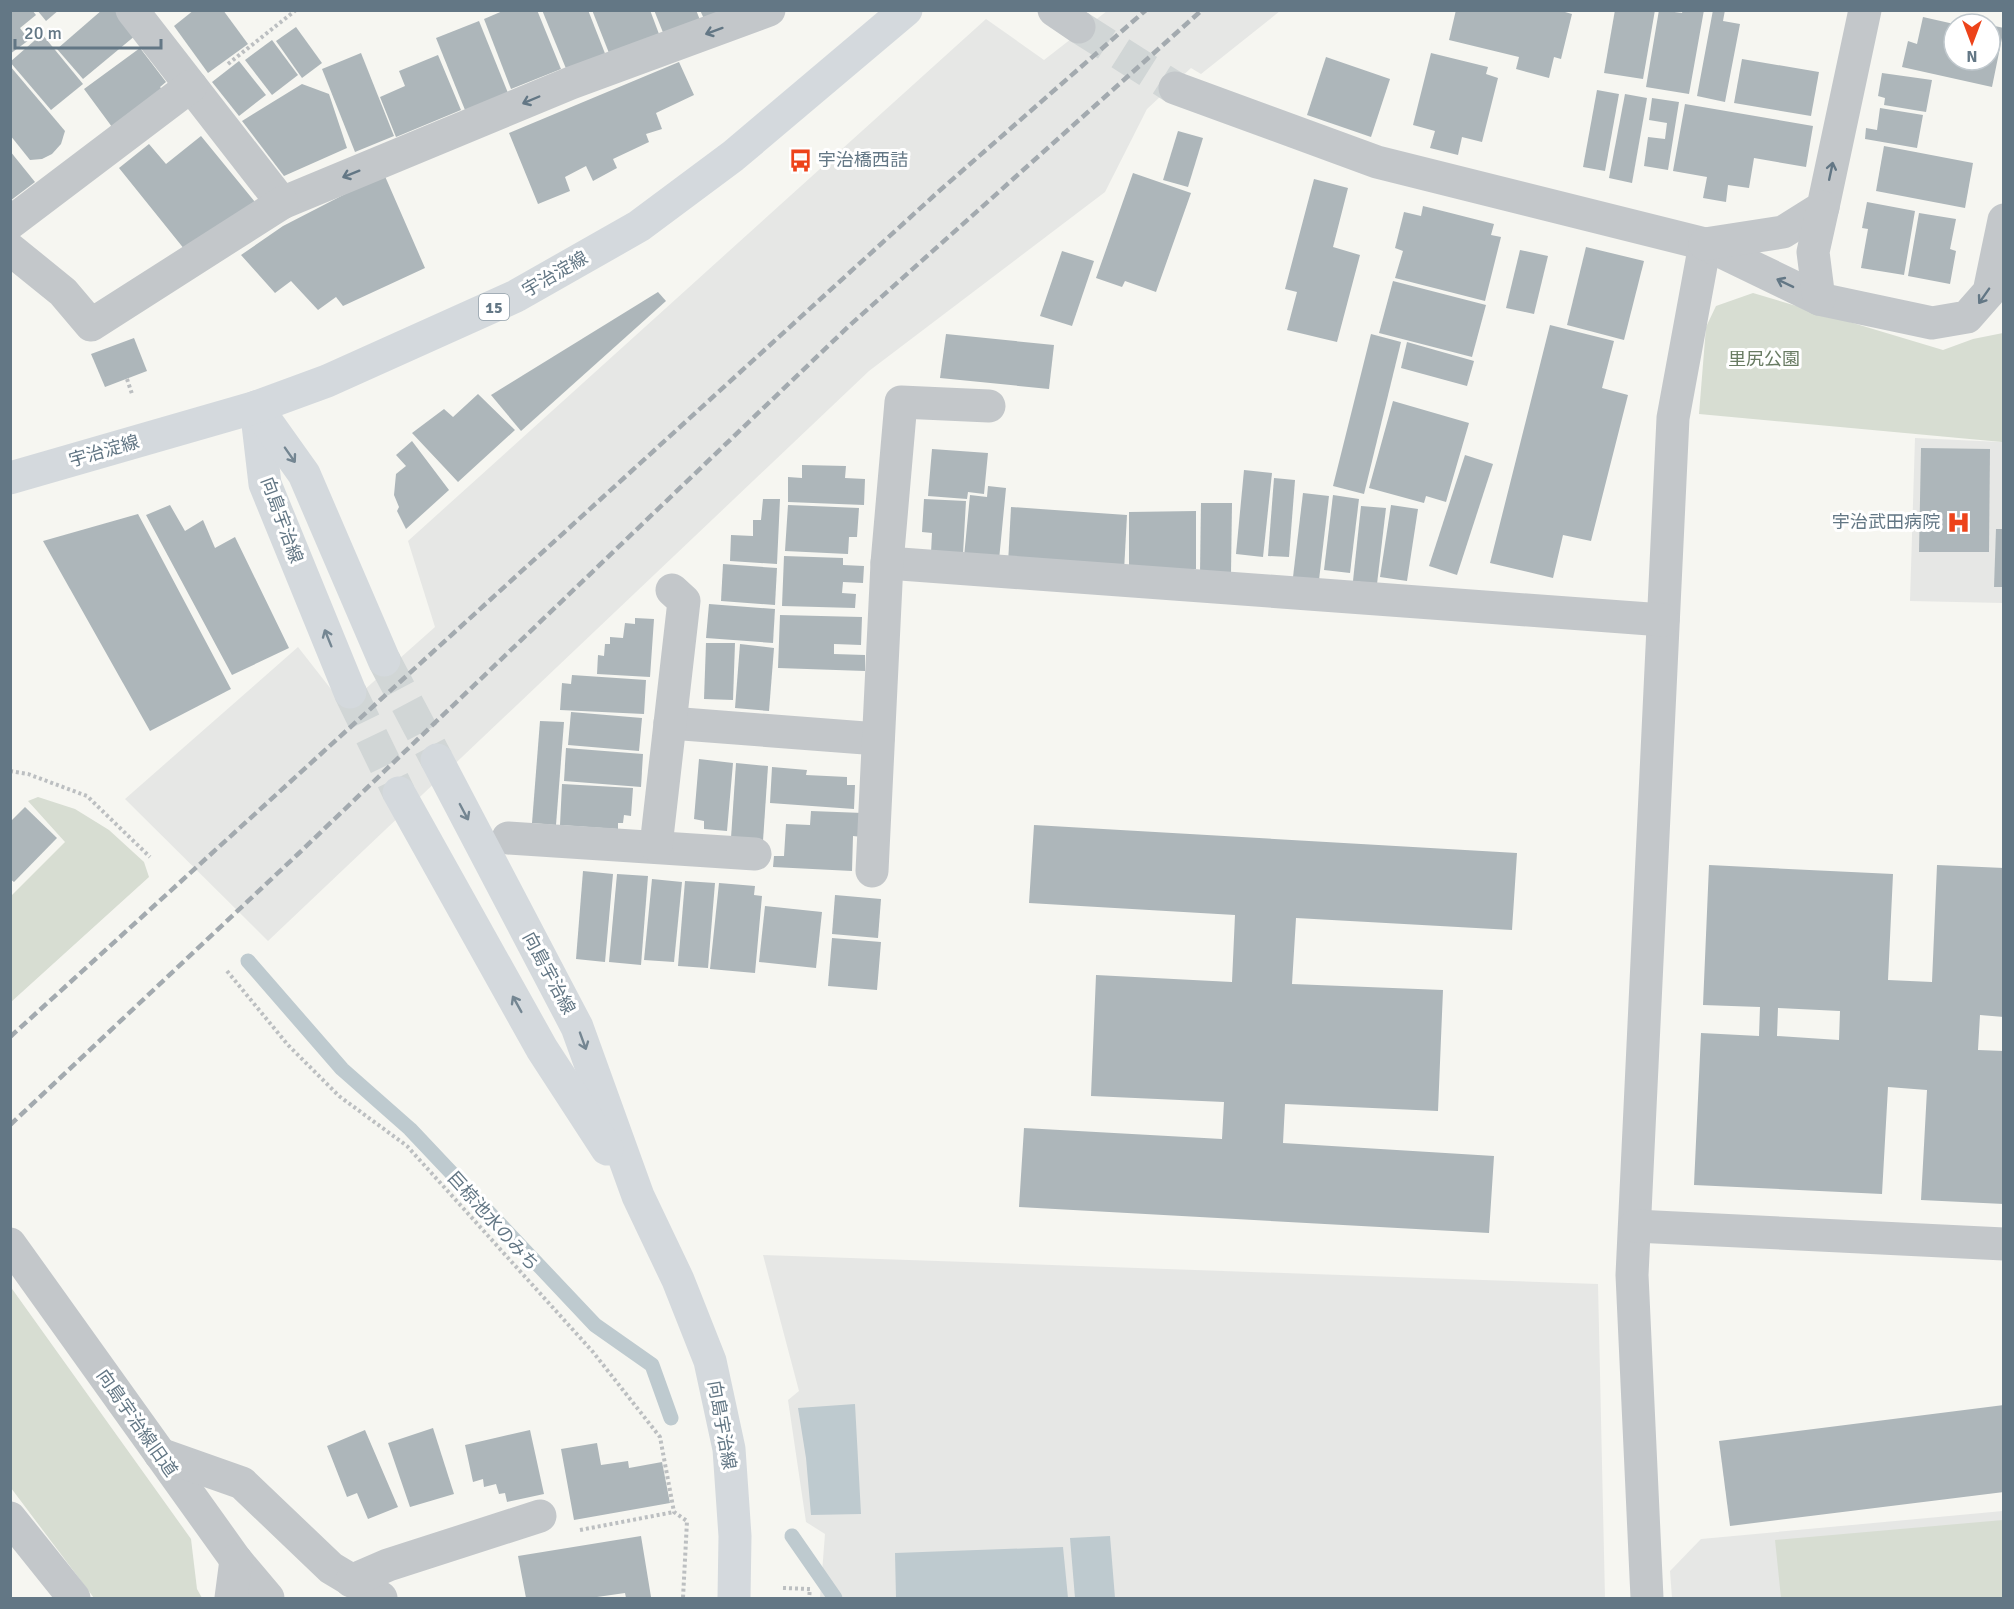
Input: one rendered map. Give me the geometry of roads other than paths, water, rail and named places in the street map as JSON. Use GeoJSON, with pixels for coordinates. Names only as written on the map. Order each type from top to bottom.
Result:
{"type":"FeatureCollection","features":[{"type":"Feature","properties":{"kind":"main road","name":"宇治淀線"},"geometry":{"type":"LineString","coordinates":[[10,478],[256,407],[348,372],[516,297],[639,226],[733,156],[905,11]]}},
{"type":"Feature","properties":{"kind":"main road","name":"向島宇治線"},"geometry":{"type":"LineString","coordinates":[[256,407],[304,474],[384,660]]}},
{"type":"Feature","properties":{"kind":"main road","name":"向島宇治線"},"geometry":{"type":"LineString","coordinates":[[256,407],[265,484],[350,692]]}},
{"type":"Feature","properties":{"kind":"main road","name":"向島宇治線"},"geometry":{"type":"LineString","coordinates":[[437,760],[578,1027],[638,1196],[678,1280],[710,1361],[729,1449],[735,1536],[734,1599]]}},
{"type":"Feature","properties":{"kind":"main road","name":"向島宇治線"},"geometry":{"type":"LineString","coordinates":[[399,793],[542,1049],[638,1196]]}},
{"type":"Feature","properties":{"kind":"street"},"geometry":{"type":"LineString","coordinates":[[132,10],[282,203]]}},
{"type":"Feature","properties":{"kind":"street"},"geometry":{"type":"LineString","coordinates":[[10,249],[63,292],[91,326],[282,203],[571,83],[769,10]]}},
{"type":"Feature","properties":{"kind":"street"},"geometry":{"type":"LineString","coordinates":[[1819,299],[1813,252],[1865,10]]}},
{"type":"Feature","properties":{"kind":"street"},"geometry":{"type":"LineString","coordinates":[[10,223],[191,86]]}},
{"type":"Feature","properties":{"kind":"street"},"geometry":{"type":"LineString","coordinates":[[1175,88],[1377,162],[1705,244],[1819,299],[1932,323],[1966,317],[1989,292],[2004,220]]}},
{"type":"Feature","properties":{"kind":"street"},"geometry":{"type":"LineString","coordinates":[[1705,244],[1783,232],[1823,207]]}},
{"type":"Feature","properties":{"kind":"street"},"geometry":{"type":"LineString","coordinates":[[1647,1599],[1632,1275],[1673,418],[1705,244]]}},
{"type":"Feature","properties":{"kind":"street"},"geometry":{"type":"LineString","coordinates":[[872,871],[887,563],[901,402],[989,406]]}},
{"type":"Feature","properties":{"kind":"street"},"geometry":{"type":"LineString","coordinates":[[887,563],[1663,620]]}},
{"type":"Feature","properties":{"kind":"street"},"geometry":{"type":"LineString","coordinates":[[656,846],[684,601],[672,590]]}},
{"type":"Feature","properties":{"kind":"street"},"geometry":{"type":"LineString","coordinates":[[670,723],[878,739]]}},
{"type":"Feature","properties":{"kind":"street"},"geometry":{"type":"LineString","coordinates":[[508,838],[755,854]]}},
{"type":"Feature","properties":{"kind":"street"},"geometry":{"type":"LineString","coordinates":[[1635,1226],[2004,1244]]}},
{"type":"Feature","properties":{"kind":"street","name":"向島宇治線旧道"},"geometry":{"type":"LineString","coordinates":[[10,1244],[236,1560],[268,1599]]}},
{"type":"Feature","properties":{"kind":"street"},"geometry":{"type":"LineString","coordinates":[[160,1454],[243,1483],[331,1568],[381,1599]]}},
{"type":"Feature","properties":{"kind":"street"},"geometry":{"type":"LineString","coordinates":[[351,1581],[388,1565],[540,1516]]}},
{"type":"Feature","properties":{"kind":"street"},"geometry":{"type":"LineString","coordinates":[[10,1518],[74,1599]]}},
{"type":"Feature","properties":{"kind":"street"},"geometry":{"type":"LineString","coordinates":[[231,1599],[236,1560]]}},
{"type":"Feature","properties":{"kind":"waterway"},"geometry":{"type":"LineString","coordinates":[[248,961],[342,1069],[410,1129],[595,1325],[652,1365],[671,1418]]}},
{"type":"Feature","properties":{"kind":"waterway"},"geometry":{"type":"LineString","coordinates":[[792,1536],[835,1598]]}},
{"type":"Feature","properties":{"kind":"tunnel"},"geometry":{"type":"LineString","coordinates":[[1079,27],[1175,88]]}},
{"type":"Feature","properties":{"kind":"tunnel"},"geometry":{"type":"LineString","coordinates":[[384,660],[437,760]]}},
{"type":"Feature","properties":{"kind":"tunnel"},"geometry":{"type":"LineString","coordinates":[[350,692],[399,793]]}},
{"type":"Feature","properties":{"kind":"railway"},"geometry":{"type":"LineString","coordinates":[[10,1037],[938,192],[1146,10]]}},
{"type":"Feature","properties":{"kind":"railway"},"geometry":{"type":"LineString","coordinates":[[10,1125],[298,854],[850,325],[1202,10]]}},
{"type":"Feature","properties":{"kind":"place","name":"宇治橋西詰"},"geometry":{"type":"Point","coordinates":[800,160]}},
{"type":"Feature","properties":{"kind":"place","name":"宇治武田病院"},"geometry":{"type":"Point","coordinates":[1958,522]}},
{"type":"Feature","properties":{"kind":"park label","name":"里尻公園"},"geometry":{"type":"Point","coordinates":[1764,359]}}]}
